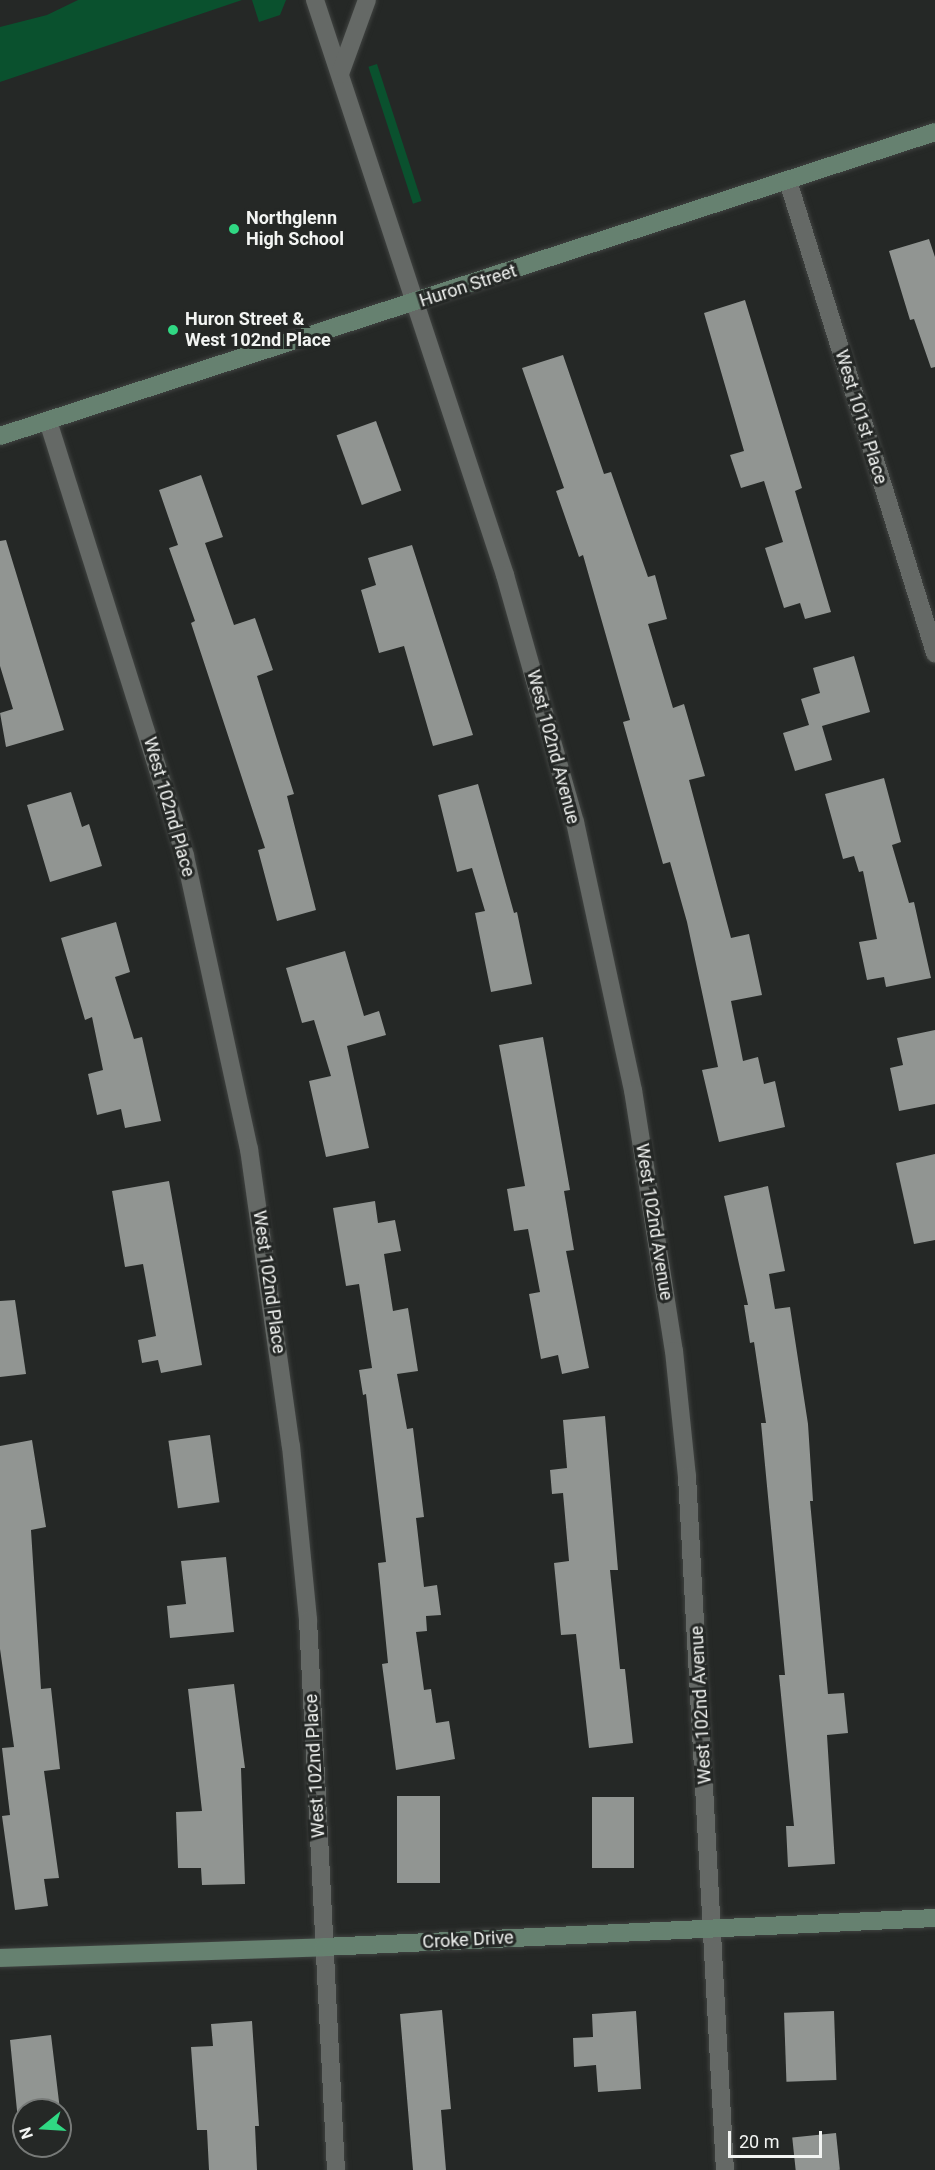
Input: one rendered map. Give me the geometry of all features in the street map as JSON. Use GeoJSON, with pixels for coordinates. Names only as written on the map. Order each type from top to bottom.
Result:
{"type":"FeatureCollection","features":[{"type":"Feature","properties":{"kind":"main road","name":"Huron Street"},"geometry":{"type":"LineString","coordinates":[[0,436],[935,132]]}},
{"type":"Feature","properties":{"kind":"main road","name":"Croke Drive"},"geometry":{"type":"LineString","coordinates":[[0,1958],[324,1947],[935,1918]]}},
{"type":"Feature","properties":{"kind":"street","name":"West 102nd Avenue"},"geometry":{"type":"LineString","coordinates":[[315,0],[417,302],[505,575],[575,822],[633,1090],[674,1351],[687,1476],[715,1928],[725,2170]]}},
{"type":"Feature","properties":{"kind":"street"},"geometry":{"type":"LineString","coordinates":[[340,74],[367,0]]}},
{"type":"Feature","properties":{"kind":"street","name":"West 101st Place"},"geometry":{"type":"LineString","coordinates":[[788,181],[935,654]]}},
{"type":"Feature","properties":{"kind":"street","name":"West 102nd Place"},"geometry":{"type":"LineString","coordinates":[[48,421],[185,856],[249,1149],[291,1446],[307,1608],[336,2170]]}},
{"type":"Feature","properties":{"kind":"green space"},"geometry":{"type":"Polygon","coordinates":[[[78,0],[242,0],[0,82],[0,27],[47,15],[78,0]]]}},
{"type":"Feature","properties":{"kind":"green space"},"geometry":{"type":"Polygon","coordinates":[[[252,0],[286,0],[280,15],[259,22],[252,0]]]}},
{"type":"Feature","properties":{"kind":"green space"},"geometry":{"type":"Polygon","coordinates":[[[377,64],[421,201],[413,204],[368,67],[377,64]]]}},
{"type":"Feature","properties":{"kind":"building"},"geometry":{"type":"Polygon","coordinates":[[[929,239],[935,257],[935,367],[931,368],[914,319],[910,320],[889,251],[929,239]]]}},
{"type":"Feature","properties":{"kind":"building"},"geometry":{"type":"Polygon","coordinates":[[[745,300],[802,488],[795,491],[831,612],[805,619],[800,603],[784,608],[765,548],[783,542],[764,481],[741,488],[730,455],[744,451],[704,313],[745,300]]]}},
{"type":"Feature","properties":{"kind":"building"},"geometry":{"type":"Polygon","coordinates":[[[563,355],[604,474],[611,472],[648,577],[655,575],[667,619],[648,624],[673,708],[684,704],[705,776],[689,780],[731,938],[749,934],[762,995],[731,1001],[743,1061],[758,1057],[764,1084],[775,1081],[785,1127],[719,1142],[702,1070],[718,1067],[687,922],[670,862],[663,864],[623,722],[630,720],[583,555],[579,557],[556,491],[564,488],[522,368],[563,355]]]}},
{"type":"Feature","properties":{"kind":"building"},"geometry":{"type":"Polygon","coordinates":[[[376,421],[401,491],[362,505],[337,435],[376,421]]]}},
{"type":"Feature","properties":{"kind":"building"},"geometry":{"type":"Polygon","coordinates":[[[201,475],[223,537],[205,543],[234,625],[255,618],[273,670],[257,676],[294,794],[287,796],[316,910],[277,921],[258,850],[265,848],[191,623],[195,621],[169,548],[178,545],[159,490],[201,475]]]}},
{"type":"Feature","properties":{"kind":"building"},"geometry":{"type":"Polygon","coordinates":[[[6,540],[64,730],[6,747],[0,713],[13,709],[0,666],[0,541],[6,540]]]}},
{"type":"Feature","properties":{"kind":"building"},"geometry":{"type":"Polygon","coordinates":[[[412,545],[473,735],[433,746],[404,646],[379,653],[361,590],[376,585],[368,558],[412,545]]]}},
{"type":"Feature","properties":{"kind":"building"},"geometry":{"type":"Polygon","coordinates":[[[854,656],[870,712],[822,726],[832,760],[795,771],[783,733],[809,725],[801,699],[820,693],[813,668],[854,656]]]}},
{"type":"Feature","properties":{"kind":"building"},"geometry":{"type":"Polygon","coordinates":[[[884,778],[901,842],[892,845],[909,903],[914,902],[931,978],[886,987],[884,977],[867,980],[859,942],[877,939],[863,871],[859,872],[854,856],[843,859],[825,794],[884,778]]]}},
{"type":"Feature","properties":{"kind":"building"},"geometry":{"type":"Polygon","coordinates":[[[478,784],[514,913],[517,912],[532,984],[491,992],[475,913],[485,911],[472,868],[457,872],[438,795],[478,784]]]}},
{"type":"Feature","properties":{"kind":"building"},"geometry":{"type":"Polygon","coordinates":[[[71,792],[82,827],[89,824],[102,866],[50,882],[27,805],[71,792]]]}},
{"type":"Feature","properties":{"kind":"building"},"geometry":{"type":"Polygon","coordinates":[[[116,922],[130,972],[115,977],[134,1039],[142,1037],[161,1121],[125,1128],[121,1109],[97,1115],[88,1074],[103,1070],[92,1017],[85,1020],[61,938],[116,922]]]}},
{"type":"Feature","properties":{"kind":"building"},"geometry":{"type":"Polygon","coordinates":[[[345,951],[364,1016],[379,1011],[386,1035],[347,1046],[369,1148],[326,1157],[309,1081],[331,1076],[314,1020],[302,1023],[286,968],[345,951]]]}},
{"type":"Feature","properties":{"kind":"building"},"geometry":{"type":"Polygon","coordinates":[[[935,1030],[935,1104],[899,1111],[890,1068],[903,1065],[897,1038],[935,1030]]]}},
{"type":"Feature","properties":{"kind":"building"},"geometry":{"type":"Polygon","coordinates":[[[543,1037],[570,1190],[564,1191],[574,1250],[566,1251],[589,1368],[562,1374],[558,1355],[541,1359],[529,1294],[540,1292],[528,1229],[514,1231],[507,1189],[525,1186],[499,1045],[543,1037]]]}},
{"type":"Feature","properties":{"kind":"building"},"geometry":{"type":"Polygon","coordinates":[[[935,1154],[935,1240],[914,1244],[896,1163],[935,1154]]]}},
{"type":"Feature","properties":{"kind":"building"},"geometry":{"type":"Polygon","coordinates":[[[169,1181],[202,1365],[161,1373],[158,1360],[142,1363],[138,1340],[156,1336],[143,1264],[125,1267],[112,1191],[169,1181]]]}},
{"type":"Feature","properties":{"kind":"building"},"geometry":{"type":"Polygon","coordinates":[[[768,1186],[785,1271],[769,1274],[775,1309],[790,1307],[808,1424],[813,1501],[810,1501],[828,1694],[844,1693],[848,1733],[827,1735],[835,1864],[788,1867],[786,1826],[794,1826],[779,1675],[785,1675],[761,1423],[766,1423],[754,1342],[750,1343],[744,1305],[748,1305],[724,1196],[768,1186]]]}},
{"type":"Feature","properties":{"kind":"building"},"geometry":{"type":"Polygon","coordinates":[[[375,1201],[378,1223],[395,1220],[401,1251],[384,1254],[393,1311],[408,1308],[418,1371],[397,1374],[407,1429],[413,1428],[424,1517],[416,1518],[424,1587],[437,1585],[441,1615],[426,1616],[427,1631],[416,1632],[424,1690],[431,1689],[436,1723],[449,1721],[455,1759],[396,1770],[382,1664],[388,1663],[378,1563],[386,1562],[366,1394],[363,1395],[359,1370],[372,1368],[359,1284],[346,1286],[333,1208],[375,1201]]]}},
{"type":"Feature","properties":{"kind":"building"},"geometry":{"type":"Polygon","coordinates":[[[15,1300],[26,1374],[0,1377],[0,1301],[15,1300]]]}},
{"type":"Feature","properties":{"kind":"building"},"geometry":{"type":"Polygon","coordinates":[[[605,1416],[618,1570],[610,1570],[620,1669],[625,1669],[633,1743],[589,1748],[576,1634],[561,1635],[554,1563],[569,1561],[563,1493],[552,1494],[550,1470],[567,1468],[563,1420],[605,1416]]]}},
{"type":"Feature","properties":{"kind":"building"},"geometry":{"type":"Polygon","coordinates":[[[210,1435],[219,1502],[178,1508],[168,1441],[210,1435]]]}},
{"type":"Feature","properties":{"kind":"building"},"geometry":{"type":"Polygon","coordinates":[[[32,1440],[46,1527],[31,1530],[41,1689],[51,1688],[60,1769],[44,1771],[59,1878],[44,1879],[48,1906],[15,1910],[2,1816],[10,1815],[2,1748],[14,1747],[0,1649],[0,1446],[32,1440]]]}},
{"type":"Feature","properties":{"kind":"building"},"geometry":{"type":"Polygon","coordinates":[[[226,1557],[234,1632],[170,1638],[167,1606],[186,1604],[181,1561],[226,1557]]]}},
{"type":"Feature","properties":{"kind":"building"},"geometry":{"type":"Polygon","coordinates":[[[234,1684],[245,1768],[241,1768],[245,1884],[202,1885],[201,1868],[178,1868],[176,1812],[202,1811],[188,1689],[234,1684]]]}},
{"type":"Feature","properties":{"kind":"building"},"geometry":{"type":"Polygon","coordinates":[[[397,1796],[440,1796],[440,1883],[397,1883],[397,1796]]]}},
{"type":"Feature","properties":{"kind":"building"},"geometry":{"type":"Polygon","coordinates":[[[592,1797],[634,1797],[634,1868],[592,1868],[592,1797]]]}},
{"type":"Feature","properties":{"kind":"building"},"geometry":{"type":"Polygon","coordinates":[[[442,2010],[451,2109],[441,2110],[446,2170],[413,2170],[400,2014],[442,2010]]]}},
{"type":"Feature","properties":{"kind":"building"},"geometry":{"type":"Polygon","coordinates":[[[636,2011],[641,2089],[598,2092],[596,2065],[574,2067],[573,2038],[593,2037],[592,2014],[636,2011]]]}},
{"type":"Feature","properties":{"kind":"building"},"geometry":{"type":"Polygon","coordinates":[[[834,2011],[836,2080],[786,2082],[784,2013],[834,2011]]]}},
{"type":"Feature","properties":{"kind":"building"},"geometry":{"type":"Polygon","coordinates":[[[252,2021],[259,2126],[255,2126],[257,2170],[209,2170],[207,2130],[197,2130],[191,2047],[213,2046],[211,2024],[252,2021]]]}},
{"type":"Feature","properties":{"kind":"building"},"geometry":{"type":"Polygon","coordinates":[[[51,2035],[59,2098],[16,2098],[10,2040],[51,2035]]]}},
{"type":"Feature","properties":{"kind":"building"},"geometry":{"type":"Polygon","coordinates":[[[836,2133],[840,2170],[796,2170],[792,2138],[836,2133]]]}},
{"type":"Feature","properties":{"kind":"place","name":"Northglenn High School"},"geometry":{"type":"Point","coordinates":[234,229]}},
{"type":"Feature","properties":{"kind":"place","name":"Huron Street & West 102nd Place"},"geometry":{"type":"Point","coordinates":[173,330]}}]}
